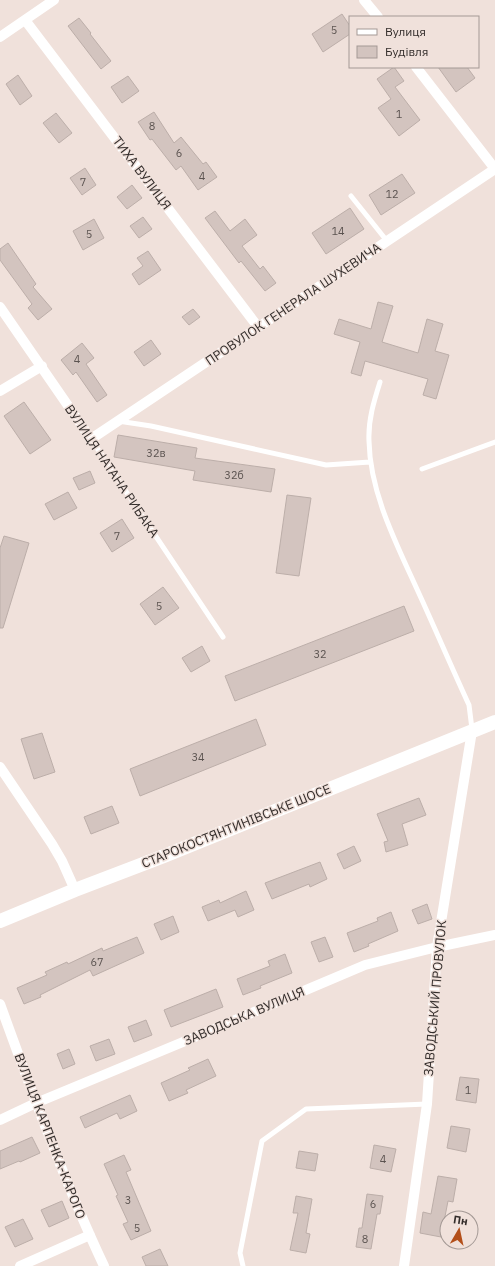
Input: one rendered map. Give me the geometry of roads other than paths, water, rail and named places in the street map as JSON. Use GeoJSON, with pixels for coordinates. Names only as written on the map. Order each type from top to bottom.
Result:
{"type":"FeatureCollection","features":[{"type":"Feature","properties":{"kind":"main road","name":"СТАРОКОСТЯНТИНІВСЬКЕ ШОСЕ"},"geometry":{"type":"LineString","coordinates":[[0,921],[495,722]]}},
{"type":"Feature","properties":{"kind":"street"},"geometry":{"type":"LineString","coordinates":[[0,37],[54,0]]}},
{"type":"Feature","properties":{"kind":"street"},"geometry":{"type":"LineString","coordinates":[[364,0],[377,16]]}},
{"type":"Feature","properties":{"kind":"street","name":"ТИХА ВУЛИЦЯ"},"geometry":{"type":"LineString","coordinates":[[25,20],[258,327]]}},
{"type":"Feature","properties":{"kind":"street"},"geometry":{"type":"LineString","coordinates":[[417,68],[495,169]]}},
{"type":"Feature","properties":{"kind":"street","name":"ПРОВУЛОК ГЕНЕРАЛА ШУХЕВИЧА"},"geometry":{"type":"LineString","coordinates":[[91,439],[495,169]]}},
{"type":"Feature","properties":{"kind":"street","name":"ВУЛИЦЯ НАТАНА РИБАКА"},"geometry":{"type":"LineString","coordinates":[[0,307],[91,439]]}},
{"type":"Feature","properties":{"kind":"street"},"geometry":{"type":"LineString","coordinates":[[0,391],[42,366]]}},
{"type":"Feature","properties":{"kind":"street","name":"ЗАВОДСЬКИЙ ПРОВУЛОК"},"geometry":{"type":"LineString","coordinates":[[404,1266],[426,1104],[437,946],[472,731]]}},
{"type":"Feature","properties":{"kind":"street"},"geometry":{"type":"LineString","coordinates":[[0,767],[52,844],[62,861],[75,890]]}},
{"type":"Feature","properties":{"kind":"street","name":"ЗАВОДСЬКА ВУЛИЦЯ"},"geometry":{"type":"LineString","coordinates":[[0,1120],[36,1103],[365,965],[437,946],[495,935]]}},
{"type":"Feature","properties":{"kind":"street","name":"ВУЛИЦЯ КАРПЕНКА-КАРОГО"},"geometry":{"type":"LineString","coordinates":[[0,1004],[36,1103],[104,1266]]}},
{"type":"Feature","properties":{"kind":"street"},"geometry":{"type":"LineString","coordinates":[[20,1266],[90,1235]]}},
{"type":"Feature","properties":{"kind":"lane"},"geometry":{"type":"LineString","coordinates":[[351,196],[387,241]]}},
{"type":"Feature","properties":{"kind":"lane"},"geometry":{"type":"LineString","coordinates":[[380,382],[369,423],[370,462],[376,487],[385,516],[469,705],[472,731]]}},
{"type":"Feature","properties":{"kind":"lane"},"geometry":{"type":"LineString","coordinates":[[118,421],[151,426],[326,465],[370,462]]}},
{"type":"Feature","properties":{"kind":"lane","name":"ВУЛИЦЯ НАТАНА РИБАКА"},"geometry":{"type":"LineString","coordinates":[[91,439],[223,637]]}},
{"type":"Feature","properties":{"kind":"lane"},"geometry":{"type":"LineString","coordinates":[[422,469],[495,442]]}},
{"type":"Feature","properties":{"kind":"lane"},"geometry":{"type":"LineString","coordinates":[[243,1266],[240,1253],[262,1141],[306,1109],[426,1104]]}}]}
